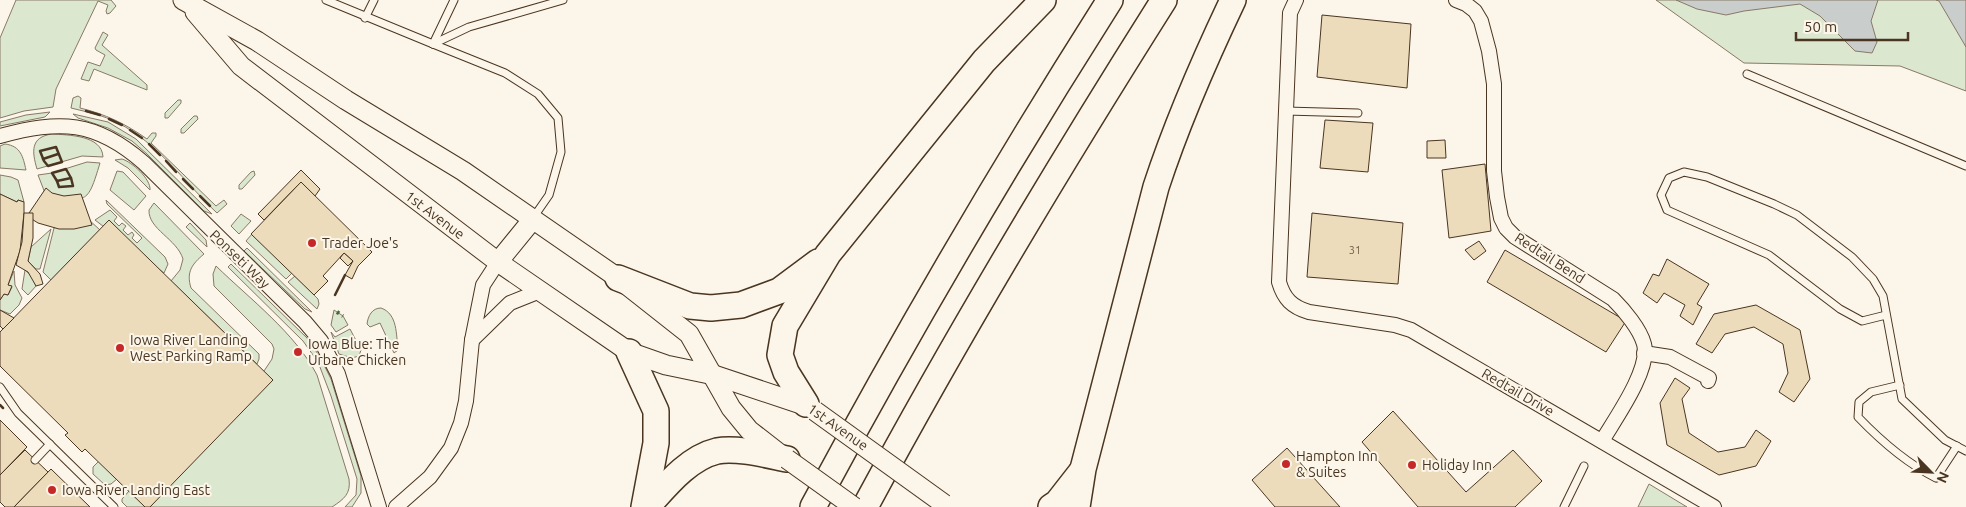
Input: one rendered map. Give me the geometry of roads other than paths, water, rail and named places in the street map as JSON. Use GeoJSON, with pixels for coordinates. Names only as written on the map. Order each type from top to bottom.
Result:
{"type":"FeatureCollection","features":[{"type":"Feature","properties":{"kind":"highway"},"geometry":{"type":"LineString","coordinates":[[811,407],[786,372],[780,355],[785,326],[828,254],[984,61],[1043,0]]}},
{"type":"Feature","properties":{"kind":"highway"},"geometry":{"type":"LineString","coordinates":[[813,507],[921,310],[1035,118],[1110,0]]}},
{"type":"Feature","properties":{"kind":"highway"},"geometry":{"type":"LineString","coordinates":[[865,507],[960,333],[1074,142],[1164,0]]}},
{"type":"Feature","properties":{"kind":"highway"},"geometry":{"type":"LineString","coordinates":[[1077,507],[1083,469],[1156,187],[1170,143],[1233,0]]}},
{"type":"Feature","properties":{"kind":"highway"},"geometry":{"type":"LineString","coordinates":[[618,278],[690,306],[711,308],[741,305],[779,291],[828,254]]}},
{"type":"Feature","properties":{"kind":"highway"},"geometry":{"type":"LineString","coordinates":[[629,352],[656,411],[656,443],[646,507]]}},
{"type":"Feature","properties":{"kind":"highway"},"geometry":{"type":"LineString","coordinates":[[646,507],[677,474],[717,451],[748,452],[786,459]]}},
{"type":"Feature","properties":{"kind":"highway"},"geometry":{"type":"LineString","coordinates":[[1051,507],[1057,503],[1083,469]]}},
{"type":"Feature","properties":{"kind":"main road","name":"1st Avenue"},"geometry":{"type":"LineString","coordinates":[[187,1],[257,41],[346,100],[463,171],[618,278],[689,334],[714,375],[731,408],[749,430],[786,459],[854,507]]}},
{"type":"Feature","properties":{"kind":"main road","name":"1st Avenue"},"geometry":{"type":"LineString","coordinates":[[187,1],[241,66],[498,262],[629,352],[666,365],[714,375],[811,407],[948,506]]}},
{"type":"Feature","properties":{"kind":"main road"},"geometry":{"type":"LineString","coordinates":[[498,262],[533,219]]}},
{"type":"Feature","properties":{"kind":"street"},"geometry":{"type":"LineString","coordinates":[[1286,111],[1290,13],[1296,0]]}},
{"type":"Feature","properties":{"kind":"street","name":"Redtail Bend"},"geometry":{"type":"LineString","coordinates":[[1456,0],[1466,4],[1481,21],[1489,51],[1494,91],[1494,171],[1501,218],[1506,228],[1515,237],[1613,299],[1626,313],[1644,343],[1644,353]]}},
{"type":"Feature","properties":{"kind":"street","name":"Redtail Drive"},"geometry":{"type":"LineString","coordinates":[[1286,111],[1279,282],[1282,293],[1290,303],[1298,309],[1309,312],[1395,325],[1411,330],[1714,507]]}},
{"type":"Feature","properties":{"kind":"street","name":"Ponseti Way"},"geometry":{"type":"LineString","coordinates":[[0,136],[42,126],[75,127],[116,141],[144,163],[305,322],[321,341],[338,374],[379,507]]}},
{"type":"Feature","properties":{"kind":"street"},"geometry":{"type":"LineString","coordinates":[[396,507],[430,478],[452,448],[466,401],[472,340],[482,285],[498,262]]}},
{"type":"Feature","properties":{"kind":"street"},"geometry":{"type":"LineString","coordinates":[[472,340],[510,303],[540,290]]}},
{"type":"Feature","properties":{"kind":"street"},"geometry":{"type":"LineString","coordinates":[[1602,441],[1635,386],[1644,353],[1670,357],[1710,378],[1708,381]]}},
{"type":"Feature","properties":{"kind":"lane"},"geometry":{"type":"LineString","coordinates":[[326,0],[365,18],[504,73],[538,94],[558,118],[561,152],[550,195],[533,219]]}},
{"type":"Feature","properties":{"kind":"lane"},"geometry":{"type":"LineString","coordinates":[[365,18],[374,0]]}},
{"type":"Feature","properties":{"kind":"lane"},"geometry":{"type":"LineString","coordinates":[[433,44],[454,0]]}},
{"type":"Feature","properties":{"kind":"lane"},"geometry":{"type":"LineString","coordinates":[[433,44],[469,27],[563,0]]}},
{"type":"Feature","properties":{"kind":"lane"},"geometry":{"type":"LineString","coordinates":[[1747,74],[1966,166]]}},
{"type":"Feature","properties":{"kind":"lane"},"geometry":{"type":"LineString","coordinates":[[1286,111],[1358,112]]}},
{"type":"Feature","properties":{"kind":"lane"},"geometry":{"type":"LineString","coordinates":[[1886,315],[1862,321],[1840,309],[1769,254],[1667,210],[1661,195],[1670,178],[1684,172],[1707,177],[1774,204],[1796,215],[1852,257],[1873,279],[1883,296],[1902,399],[1946,440],[1966,451]]}},
{"type":"Feature","properties":{"kind":"lane"},"geometry":{"type":"LineString","coordinates":[[1900,385],[1870,392],[1859,402],[1858,417],[1884,444],[1924,472],[1936,478],[1957,446]]}},
{"type":"Feature","properties":{"kind":"lane"},"geometry":{"type":"LineString","coordinates":[[0,387],[18,413],[114,507]]}},
{"type":"Feature","properties":{"kind":"lane"},"geometry":{"type":"LineString","coordinates":[[34,460],[50,444]]}},
{"type":"Feature","properties":{"kind":"lane"},"geometry":{"type":"LineString","coordinates":[[1564,507],[1584,466]]}},
{"type":"Feature","properties":{"kind":"place","name":"Trader Joe's"},"geometry":{"type":"Point","coordinates":[312,243]}},
{"type":"Feature","properties":{"kind":"place","name":"Iowa River Landing West Parking Ramp"},"geometry":{"type":"Point","coordinates":[120,348]}},
{"type":"Feature","properties":{"kind":"place","name":"Iowa Blue: The Urbane Chicken"},"geometry":{"type":"Point","coordinates":[298,352]}},
{"type":"Feature","properties":{"kind":"place","name":"Hampton Inn & Suites"},"geometry":{"type":"Point","coordinates":[1286,464]}},
{"type":"Feature","properties":{"kind":"place","name":"Holiday Inn"},"geometry":{"type":"Point","coordinates":[1412,465]}},
{"type":"Feature","properties":{"kind":"place","name":"Iowa River Landing East"},"geometry":{"type":"Point","coordinates":[52,490]}}]}
